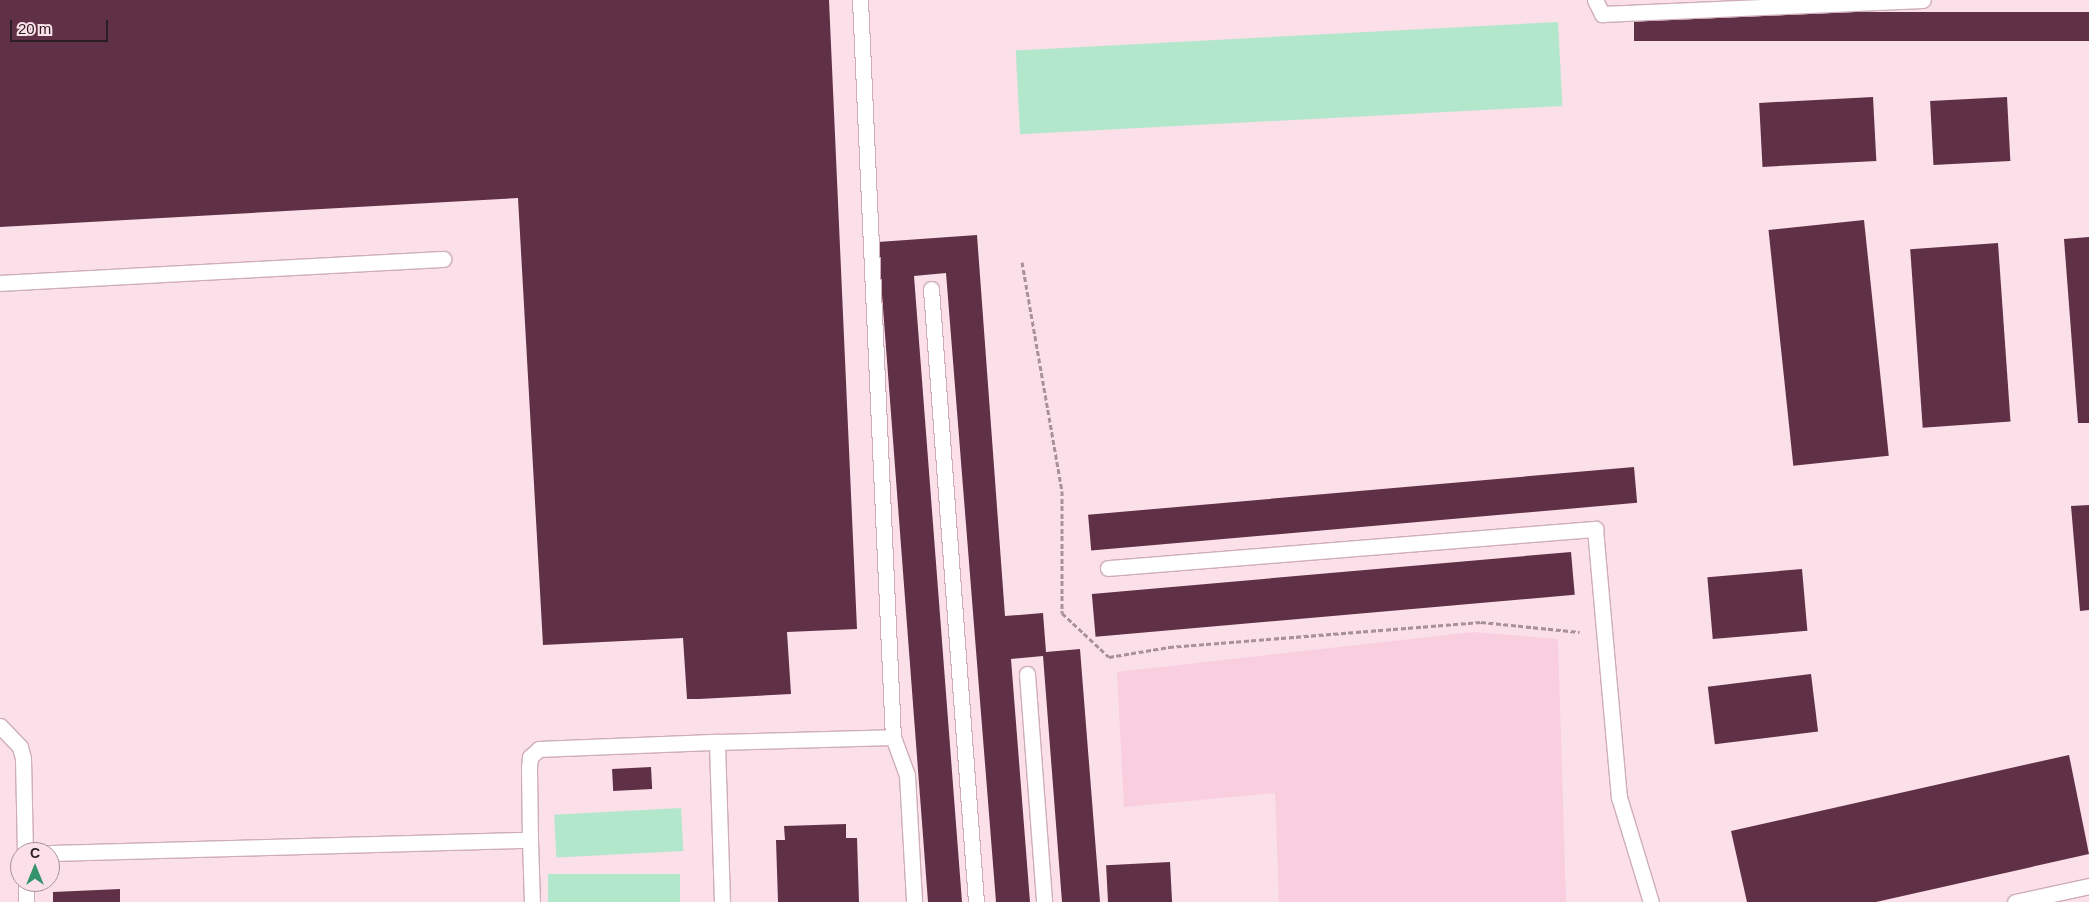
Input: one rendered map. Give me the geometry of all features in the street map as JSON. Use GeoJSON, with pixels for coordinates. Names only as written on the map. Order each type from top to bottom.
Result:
{"type":"FeatureCollection","features":[{"type":"Feature","properties":{"kind":"lane"},"geometry":{"type":"LineString","coordinates":[[860,0],[893,737],[907,775],[914,902]]}},
{"type":"Feature","properties":{"kind":"lane"},"geometry":{"type":"LineString","coordinates":[[1594,0],[1602,14],[1923,0]]}},
{"type":"Feature","properties":{"kind":"lane"},"geometry":{"type":"LineString","coordinates":[[0,283],[443,259]]}},
{"type":"Feature","properties":{"kind":"lane"},"geometry":{"type":"LineString","coordinates":[[931,289],[976,902]]}},
{"type":"Feature","properties":{"kind":"lane"},"geometry":{"type":"LineString","coordinates":[[1108,568],[1595,529],[1619,797],[1651,902]]}},
{"type":"Feature","properties":{"kind":"lane"},"geometry":{"type":"LineString","coordinates":[[1027,674],[1044,902]]}},
{"type":"Feature","properties":{"kind":"lane"},"geometry":{"type":"LineString","coordinates":[[0,726],[20,748],[23,758],[25,842]]}},
{"type":"Feature","properties":{"kind":"lane"},"geometry":{"type":"LineString","coordinates":[[532,902],[528,768],[530,757],[539,749],[893,737]]}},
{"type":"Feature","properties":{"kind":"lane"},"geometry":{"type":"LineString","coordinates":[[717,742],[722,902]]}},
{"type":"Feature","properties":{"kind":"lane"},"geometry":{"type":"LineString","coordinates":[[60,853],[530,840]]}},
{"type":"Feature","properties":{"kind":"lane"},"geometry":{"type":"LineString","coordinates":[[2015,902],[2089,886]]}},
{"type":"Feature","properties":{"kind":"shaded area"},"geometry":{"type":"Polygon","coordinates":[[[1473,632],[1558,639],[1566,902],[1279,902],[1275,793],[1124,807],[1117,672],[1473,632]]]}},
{"type":"Feature","properties":{"kind":"green space"},"geometry":{"type":"Polygon","coordinates":[[[1558,22],[1562,106],[1020,134],[1016,50],[1558,22]]]}},
{"type":"Feature","properties":{"kind":"green space"},"geometry":{"type":"Polygon","coordinates":[[[681,808],[683,851],[556,858],[554,815],[681,808]]]}},
{"type":"Feature","properties":{"kind":"green space"},"geometry":{"type":"Polygon","coordinates":[[[548,874],[680,874],[680,902],[548,902],[548,874]]]}},
{"type":"Feature","properties":{"kind":"building"},"geometry":{"type":"Polygon","coordinates":[[[0,0],[829,0],[857,629],[787,632],[791,694],[699,699],[687,699],[683,638],[543,645],[518,198],[0,227],[0,0]]]}},
{"type":"Feature","properties":{"kind":"building"},"geometry":{"type":"Polygon","coordinates":[[[1634,12],[2089,12],[2089,41],[1634,41],[1634,12]]]}},
{"type":"Feature","properties":{"kind":"building"},"geometry":{"type":"Polygon","coordinates":[[[1873,97],[1876,161],[1763,167],[1759,103],[1873,97]]]}},
{"type":"Feature","properties":{"kind":"building"},"geometry":{"type":"Polygon","coordinates":[[[2007,97],[2010,161],[1933,165],[1930,101],[2007,97]]]}},
{"type":"Feature","properties":{"kind":"building"},"geometry":{"type":"Polygon","coordinates":[[[1864,220],[1889,456],[1793,466],[1769,230],[1864,220]]]}},
{"type":"Feature","properties":{"kind":"building"},"geometry":{"type":"Polygon","coordinates":[[[977,235],[1005,616],[1043,613],[1046,652],[1080,649],[1100,902],[1062,902],[1043,656],[1011,659],[1030,902],[996,902],[946,273],[914,276],[962,902],[928,902],[878,242],[977,235]]]}},
{"type":"Feature","properties":{"kind":"building"},"geometry":{"type":"Polygon","coordinates":[[[2089,237],[2089,423],[2078,423],[2064,239],[2089,237]]]}},
{"type":"Feature","properties":{"kind":"building"},"geometry":{"type":"Polygon","coordinates":[[[1998,243],[2010,422],[1923,428],[1910,249],[1998,243]]]}},
{"type":"Feature","properties":{"kind":"building"},"geometry":{"type":"Polygon","coordinates":[[[1634,467],[1637,503],[1091,551],[1088,515],[1634,467]]]}},
{"type":"Feature","properties":{"kind":"building"},"geometry":{"type":"Polygon","coordinates":[[[2089,505],[2089,610],[2080,611],[2071,506],[2089,505]]]}},
{"type":"Feature","properties":{"kind":"building"},"geometry":{"type":"Polygon","coordinates":[[[1571,552],[1575,595],[1096,637],[1092,594],[1571,552]]]}},
{"type":"Feature","properties":{"kind":"building"},"geometry":{"type":"Polygon","coordinates":[[[1802,569],[1807,631],[1713,639],[1707,577],[1802,569]]]}},
{"type":"Feature","properties":{"kind":"building"},"geometry":{"type":"Polygon","coordinates":[[[1811,674],[1818,732],[1715,744],[1708,687],[1811,674]]]}},
{"type":"Feature","properties":{"kind":"building"},"geometry":{"type":"Polygon","coordinates":[[[2069,755],[2089,854],[1876,902],[1747,902],[1731,831],[2069,755]]]}},
{"type":"Feature","properties":{"kind":"building"},"geometry":{"type":"Polygon","coordinates":[[[651,767],[652,789],[613,791],[612,769],[651,767]]]}},
{"type":"Feature","properties":{"kind":"building"},"geometry":{"type":"Polygon","coordinates":[[[846,824],[846,838],[857,838],[859,902],[778,902],[776,840],[785,840],[784,826],[846,824]]]}},
{"type":"Feature","properties":{"kind":"building"},"geometry":{"type":"Polygon","coordinates":[[[1170,862],[1172,902],[1108,902],[1106,865],[1170,862]]]}},
{"type":"Feature","properties":{"kind":"building"},"geometry":{"type":"Polygon","coordinates":[[[120,889],[120,902],[53,902],[53,892],[120,889]]]}}]}
